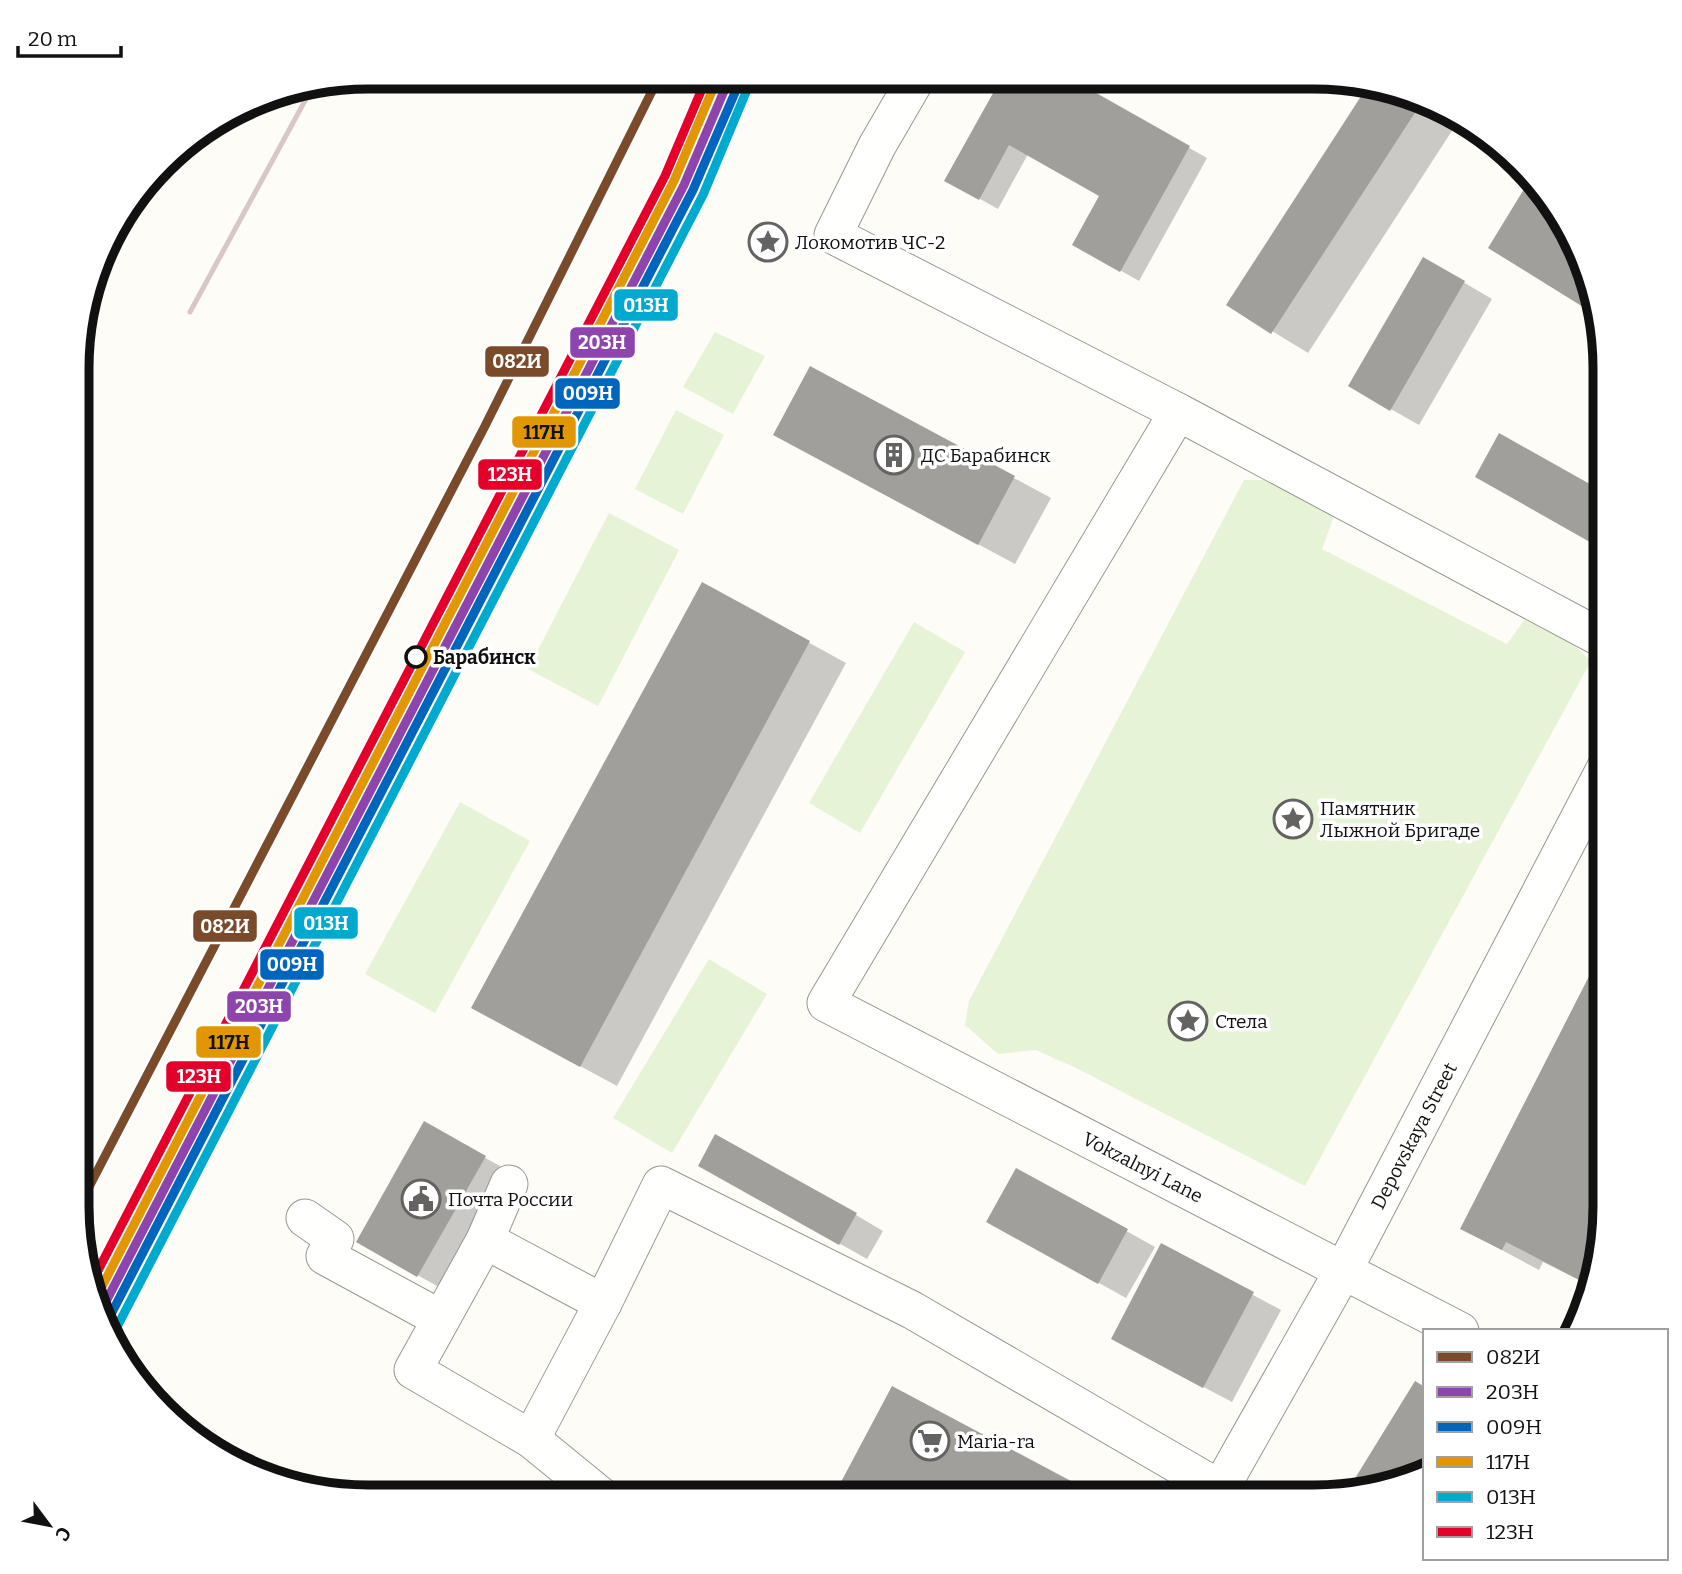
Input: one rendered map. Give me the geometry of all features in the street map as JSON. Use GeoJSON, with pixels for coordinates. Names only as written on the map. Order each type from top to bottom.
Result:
{"type":"FeatureCollection","features":[{"type":"Feature","properties":{"kind":"street"},"geometry":{"type":"LineString","coordinates":[[910,89],[877,146],[833,234],[1178,412],[1593,634]]}},
{"type":"Feature","properties":{"kind":"street","name":"Vokzalnyi Lane"},"geometry":{"type":"LineString","coordinates":[[1178,412],[826,1003],[1456,1329]]}},
{"type":"Feature","properties":{"kind":"street","name":"Depovskaya Street"},"geometry":{"type":"LineString","coordinates":[[1222,1485],[1343,1270],[1593,792]]}},
{"type":"Feature","properties":{"kind":"street"},"geometry":{"type":"LineString","coordinates":[[509,1184],[485,1240],[413,1370],[531,1439],[587,1485]]}},
{"type":"Feature","properties":{"kind":"street"},"geometry":{"type":"LineString","coordinates":[[531,1439],[603,1303],[661,1185],[912,1310],[1205,1485]]}},
{"type":"Feature","properties":{"kind":"street"},"geometry":{"type":"LineString","coordinates":[[305,1218],[335,1239],[325,1256],[441,1319]]}},
{"type":"Feature","properties":{"kind":"street"},"geometry":{"type":"LineString","coordinates":[[485,1240],[603,1303]]}},
{"type":"Feature","properties":{"kind":"green space"},"geometry":{"type":"Polygon","coordinates":[[[715,332],[765,356],[733,414],[683,387],[715,332]]]}},
{"type":"Feature","properties":{"kind":"green space"},"geometry":{"type":"Polygon","coordinates":[[[676,410],[724,435],[683,514],[635,489],[676,410]]]}},
{"type":"Feature","properties":{"kind":"green space"},"geometry":{"type":"Polygon","coordinates":[[[1244,480],[1264,480],[1336,511],[1322,549],[1507,644],[1527,616],[1568,640],[1591,661],[1305,1186],[1036,1050],[998,1054],[965,1025],[969,1001],[1244,480]]]}},
{"type":"Feature","properties":{"kind":"green space"},"geometry":{"type":"Polygon","coordinates":[[[609,513],[679,550],[598,706],[528,669],[609,513]]]}},
{"type":"Feature","properties":{"kind":"green space"},"geometry":{"type":"Polygon","coordinates":[[[914,622],[965,652],[860,833],[809,803],[914,622]]]}},
{"type":"Feature","properties":{"kind":"green space"},"geometry":{"type":"Polygon","coordinates":[[[460,802],[530,841],[435,1013],[365,974],[460,802]]]}},
{"type":"Feature","properties":{"kind":"green space"},"geometry":{"type":"Polygon","coordinates":[[[709,959],[767,994],[672,1153],[613,1118],[709,959]]]}},
{"type":"Feature","properties":{"kind":"building"},"geometry":{"type":"Polygon","coordinates":[[[995,89],[1089,89],[1190,146],[1120,272],[1072,245],[1099,196],[1009,145],[979,200],[944,181],[995,89]]]}},
{"type":"Feature","properties":{"kind":"building"},"geometry":{"type":"Polygon","coordinates":[[[1362,94],[1417,109],[1271,334],[1226,305],[1362,94]]]}},
{"type":"Feature","properties":{"kind":"building"},"geometry":{"type":"Polygon","coordinates":[[[1525,187],[1546,213],[1564,245],[1578,279],[1586,309],[1488,248],[1525,187]]]}},
{"type":"Feature","properties":{"kind":"building"},"geometry":{"type":"Polygon","coordinates":[[[1423,257],[1465,281],[1390,411],[1348,386],[1423,257]]]}},
{"type":"Feature","properties":{"kind":"building","name":"ДС Барабинск"},"geometry":{"type":"Polygon","coordinates":[[[810,366],[1015,476],[978,545],[773,435],[810,366]]]}},
{"type":"Feature","properties":{"kind":"building"},"geometry":{"type":"Polygon","coordinates":[[[1499,433],[1593,486],[1593,544],[1475,477],[1499,433]]]}},
{"type":"Feature","properties":{"kind":"building"},"geometry":{"type":"Polygon","coordinates":[[[702,582],[810,641],[580,1067],[471,1008],[702,582]]]}},
{"type":"Feature","properties":{"kind":"building"},"geometry":{"type":"Polygon","coordinates":[[[1593,969],[1593,1206],[1590,1242],[1582,1281],[1506,1242],[1502,1250],[1460,1229],[1593,969]]]}},
{"type":"Feature","properties":{"kind":"building","name":"Почта России"},"geometry":{"type":"Polygon","coordinates":[[[424,1121],[486,1156],[417,1277],[356,1242],[424,1121]]]}},
{"type":"Feature","properties":{"kind":"building"},"geometry":{"type":"Polygon","coordinates":[[[715,1134],[857,1213],[839,1245],[698,1166],[715,1134]]]}},
{"type":"Feature","properties":{"kind":"building"},"geometry":{"type":"Polygon","coordinates":[[[1016,1168],[1128,1229],[1098,1284],[986,1222],[1016,1168]]]}},
{"type":"Feature","properties":{"kind":"building"},"geometry":{"type":"Polygon","coordinates":[[[1161,1243],[1254,1292],[1203,1388],[1111,1339],[1161,1243]]]}},
{"type":"Feature","properties":{"kind":"building"},"geometry":{"type":"Polygon","coordinates":[[[1415,1381],[1423,1386],[1423,1463],[1386,1475],[1353,1481],[1415,1381]]]}},
{"type":"Feature","properties":{"kind":"building","name":"Maria-ra"},"geometry":{"type":"Polygon","coordinates":[[[892,1386],[1078,1485],[839,1485],[892,1386]]]}},
{"type":"Feature","properties":{"kind":"railway"},"geometry":{"type":"LineString","coordinates":[[190,312],[307,96]]}},
{"type":"Feature","properties":{"kind":"transit line","name":"082И"},"geometry":{"type":"LineString","coordinates":[[89,1187],[485,426],[653,89]]}},
{"type":"Feature","properties":{"kind":"transit line","name":"123Н"},"geometry":{"type":"LineString","coordinates":[[98,1271],[665,176],[702,89]]}},
{"type":"Feature","properties":{"kind":"transit line","name":"117Н"},"geometry":{"type":"LineString","coordinates":[[102,1287],[674,181],[713,89]]}},
{"type":"Feature","properties":{"kind":"transit line","name":"203Н"},"geometry":{"type":"LineString","coordinates":[[106,1301],[684,185],[725,89]]}},
{"type":"Feature","properties":{"kind":"transit line","name":"009Н"},"geometry":{"type":"LineString","coordinates":[[111,1314],[693,190],[737,89]]}},
{"type":"Feature","properties":{"kind":"transit line","name":"013Н"},"geometry":{"type":"LineString","coordinates":[[118,1325],[703,195],[747,89]]}},
{"type":"Feature","properties":{"kind":"place","name":"Локомотив ЧС-2"},"geometry":{"type":"Point","coordinates":[768,242]}},
{"type":"Feature","properties":{"kind":"place","name":"ДС Барабинск"},"geometry":{"type":"Point","coordinates":[894,455]}},
{"type":"Feature","properties":{"kind":"place","name":"Барабинск"},"geometry":{"type":"Point","coordinates":[416,657]}},
{"type":"Feature","properties":{"kind":"place","name":"Памятник Лыжной Бригаде"},"geometry":{"type":"Point","coordinates":[1293,819]}},
{"type":"Feature","properties":{"kind":"place","name":"Стела"},"geometry":{"type":"Point","coordinates":[1188,1021]}},
{"type":"Feature","properties":{"kind":"place","name":"Почта России"},"geometry":{"type":"Point","coordinates":[421,1199]}},
{"type":"Feature","properties":{"kind":"place","name":"Maria-ra"},"geometry":{"type":"Point","coordinates":[930,1441]}}]}
